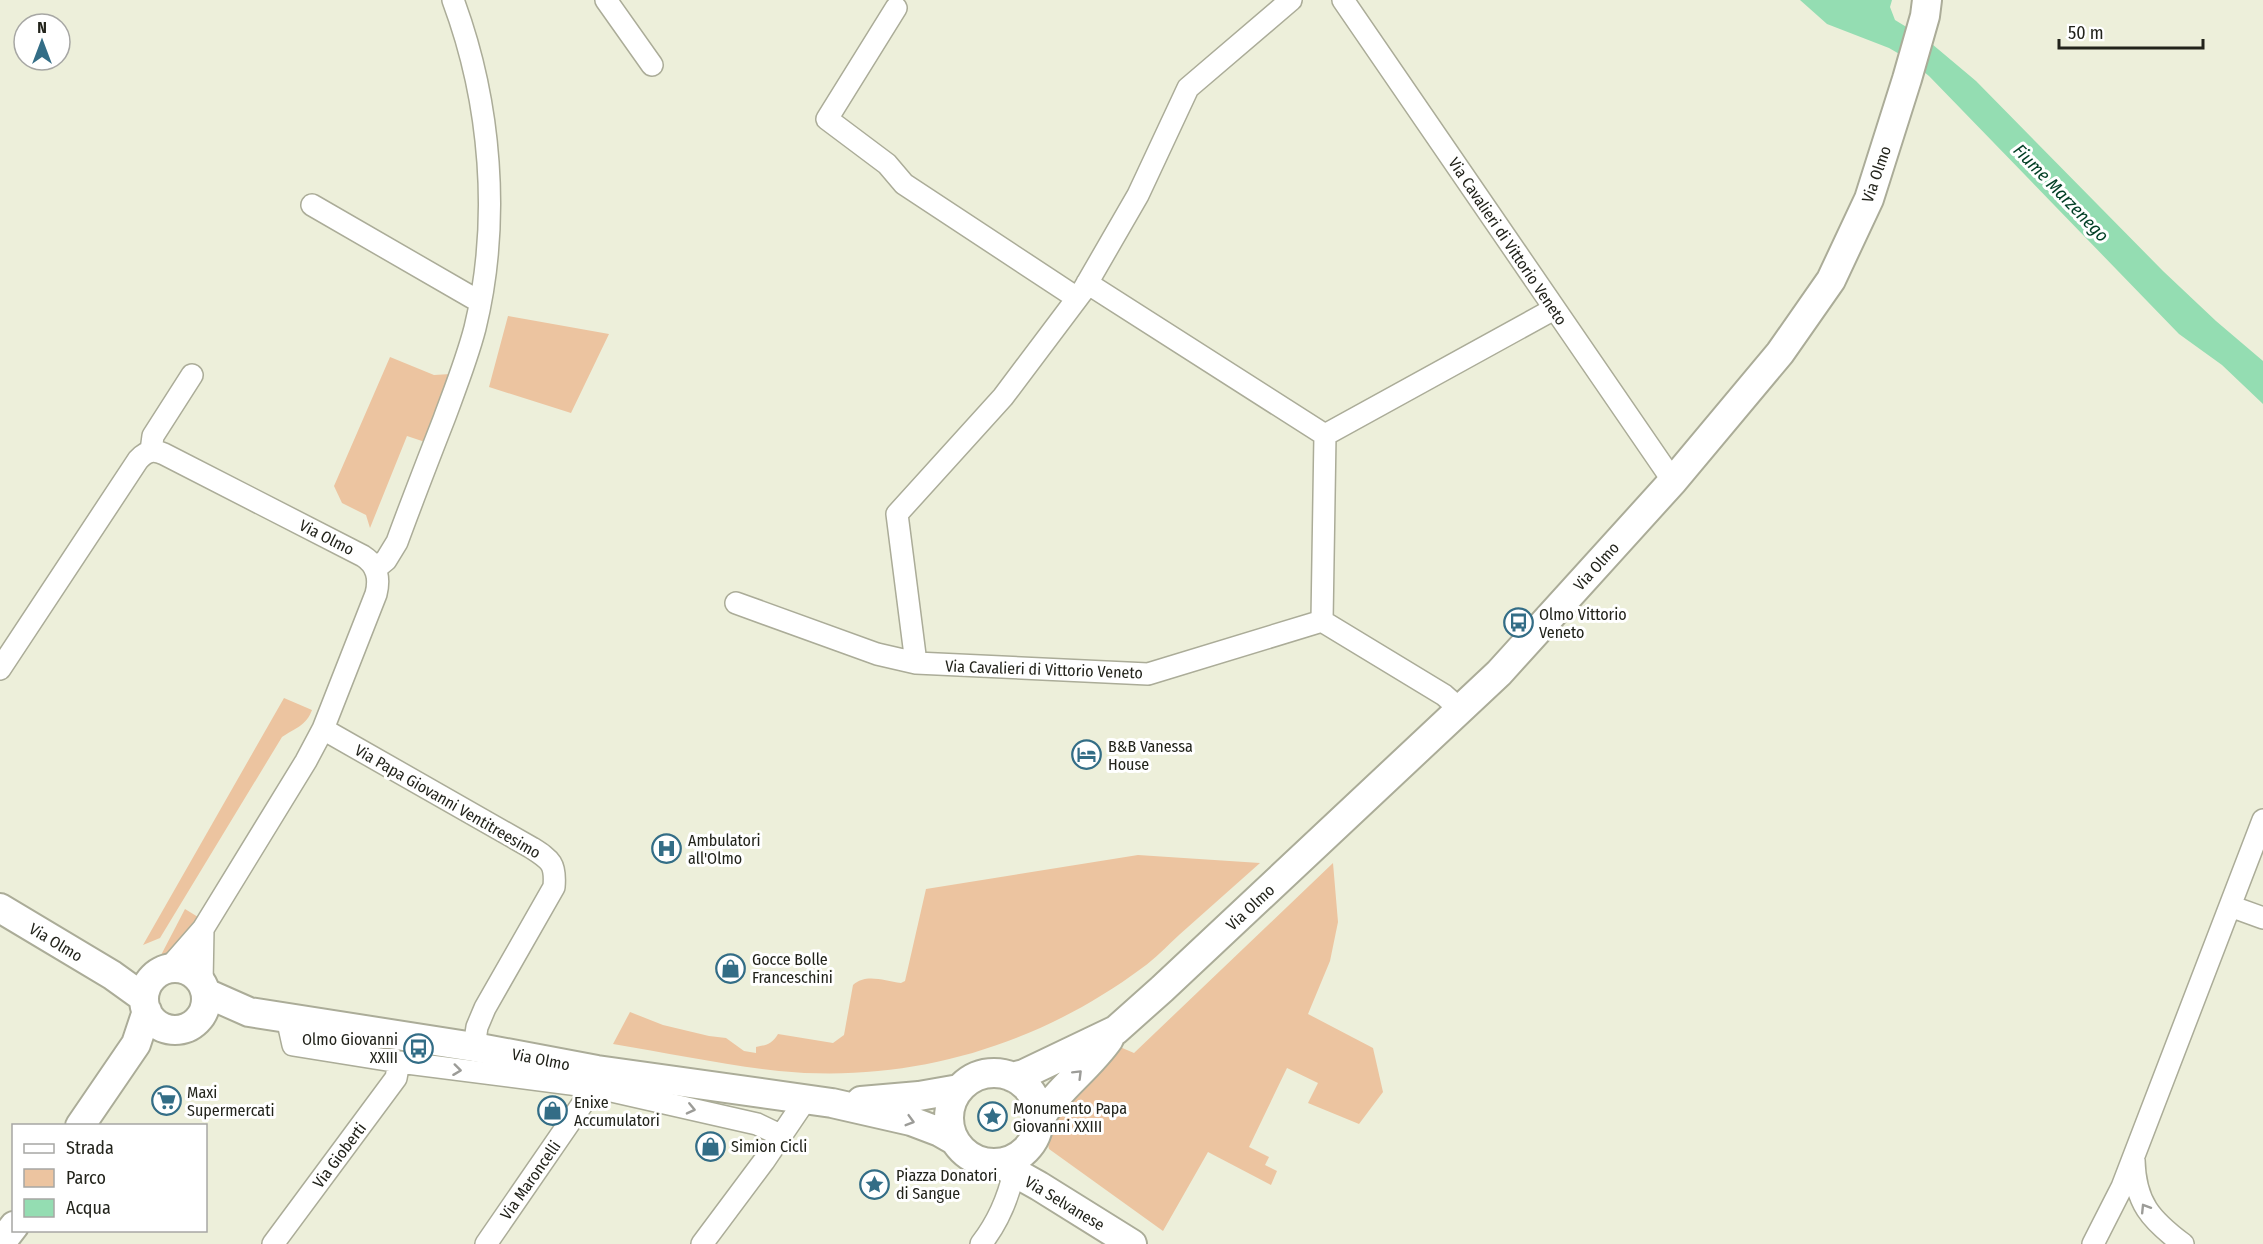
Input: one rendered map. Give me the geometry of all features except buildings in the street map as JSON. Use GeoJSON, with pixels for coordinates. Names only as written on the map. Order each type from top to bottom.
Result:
{"type":"FeatureCollection","features":[{"type":"Feature","properties":{"kind":"street"},"geometry":{"type":"LineString","coordinates":[[82,1124],[135,1044],[153,989],[204,929],[323,729],[376,594],[378,579],[375,569],[386,560],[397,542],[465,360],[476,326],[480,302],[489,205],[485,134],[473,67],[453,0]]}},
{"type":"Feature","properties":{"kind":"street"},"geometry":{"type":"LineString","coordinates":[[606,0],[652,65]]}},
{"type":"Feature","properties":{"kind":"street"},"geometry":{"type":"LineString","coordinates":[[916,663],[897,514],[1003,398],[1082,290],[1138,195],[1188,88],[1291,0]]}},
{"type":"Feature","properties":{"kind":"street","name":"Via Cavalieri di Vittorio Veneto"},"geometry":{"type":"LineString","coordinates":[[1343,0],[1673,481]]}},
{"type":"Feature","properties":{"kind":"street","name":"Via Olmo"},"geometry":{"type":"LineString","coordinates":[[287,1018],[293,1045],[399,1062],[595,1078],[819,1101],[911,1121],[954,1140],[972,1158],[1006,1168],[1013,1159],[1026,1150],[1057,1095],[1104,1047],[1116,1030],[1499,673],[1673,481],[1780,353],[1831,280],[1869,199],[1907,79],[1925,16],[1927,0]]}},
{"type":"Feature","properties":{"kind":"street"},"geometry":{"type":"LineString","coordinates":[[896,8],[827,119],[887,164],[904,184],[1325,435]]}},
{"type":"Feature","properties":{"kind":"street"},"geometry":{"type":"LineString","coordinates":[[312,205],[480,302]]}},
{"type":"Feature","properties":{"kind":"street"},"geometry":{"type":"LineString","coordinates":[[1325,435],[1554,309]]}},
{"type":"Feature","properties":{"kind":"street"},"geometry":{"type":"LineString","coordinates":[[0,669],[138,460],[151,451],[153,436],[192,375]]}},
{"type":"Feature","properties":{"kind":"street"},"geometry":{"type":"LineString","coordinates":[[1325,435],[1322,621],[1444,695],[1461,710]]}},
{"type":"Feature","properties":{"kind":"street","name":"Via Olmo"},"geometry":{"type":"LineString","coordinates":[[151,451],[164,454],[363,556],[373,564],[375,569]]}},
{"type":"Feature","properties":{"kind":"street","name":"Via Cavalieri di Vittorio Veneto"},"geometry":{"type":"LineString","coordinates":[[736,603],[877,654],[916,663],[1148,674],[1322,621]]}},
{"type":"Feature","properties":{"kind":"street","name":"Via Papa Giovanni Ventitreesimo"},"geometry":{"type":"LineString","coordinates":[[323,729],[538,852],[552,863],[555,871],[554,887],[485,1008],[477,1027],[474,1047]]}},
{"type":"Feature","properties":{"kind":"street"},"geometry":{"type":"LineString","coordinates":[[2093,1244],[2122,1187],[2263,820]]}},
{"type":"Feature","properties":{"kind":"street"},"geometry":{"type":"LineString","coordinates":[[2230,906],[2263,918]]}},
{"type":"Feature","properties":{"kind":"street","name":"Via Olmo"},"geometry":{"type":"LineString","coordinates":[[0,908],[112,975],[153,989]]}},
{"type":"Feature","properties":{"kind":"street"},"geometry":{"type":"LineString","coordinates":[[153,989],[158,1025],[166,1029],[196,1007],[204,929]]}},
{"type":"Feature","properties":{"kind":"street"},"geometry":{"type":"LineString","coordinates":[[153,989],[186,970],[195,975],[196,1007]]}},
{"type":"Feature","properties":{"kind":"street","name":"Via Olmo"},"geometry":{"type":"LineString","coordinates":[[135,1044],[196,1007],[249,1012],[474,1047],[595,1078],[761,1125],[782,1136]]}},
{"type":"Feature","properties":{"kind":"street","name":"Via Olmo"},"geometry":{"type":"LineString","coordinates":[[819,1101],[919,1096],[959,1089],[970,1079],[984,1074],[998,1073],[1012,1077],[1024,1074],[1116,1030]]}},
{"type":"Feature","properties":{"kind":"street","name":"Via Gioberti"},"geometry":{"type":"LineString","coordinates":[[273,1244],[396,1078],[399,1062]]}},
{"type":"Feature","properties":{"kind":"street"},"geometry":{"type":"LineString","coordinates":[[1012,1077],[1032,1093],[1038,1105],[1037,1128]]}},
{"type":"Feature","properties":{"kind":"street","name":"Via Maroncelli"},"geometry":{"type":"LineString","coordinates":[[486,1244],[595,1078]]}},
{"type":"Feature","properties":{"kind":"street"},"geometry":{"type":"LineString","coordinates":[[954,1140],[949,1113],[952,1101],[959,1089]]}},
{"type":"Feature","properties":{"kind":"street"},"geometry":{"type":"LineString","coordinates":[[702,1244],[782,1136],[819,1101]]}},
{"type":"Feature","properties":{"kind":"street","name":"Via Selvanese"},"geometry":{"type":"LineString","coordinates":[[1037,1128],[1046,1169],[1132,1244]]}},
{"type":"Feature","properties":{"kind":"street"},"geometry":{"type":"LineString","coordinates":[[2134,1157],[2134,1174],[2139,1196],[2149,1215],[2183,1244]]}},
{"type":"Feature","properties":{"kind":"street"},"geometry":{"type":"LineString","coordinates":[[981,1244],[994,1227],[1006,1202],[1006,1168]]}},
{"type":"Feature","properties":{"kind":"street","name":"Via Selvanese"},"geometry":{"type":"LineString","coordinates":[[1006,1168],[1132,1244]]}},
{"type":"Feature","properties":{"kind":"street"},"geometry":{"type":"LineString","coordinates":[[0,1244],[12,1229]]}},
{"type":"Feature","properties":{"kind":"green space"},"geometry":{"type":"Polygon","coordinates":[[[508,316],[609,334],[571,413],[489,387],[508,316]]]}},
{"type":"Feature","properties":{"kind":"green space"},"geometry":{"type":"Polygon","coordinates":[[[390,357],[434,375],[451,374],[425,442],[407,436],[370,528],[366,515],[342,503],[334,486],[390,357]]]}},
{"type":"Feature","properties":{"kind":"green space"},"geometry":{"type":"Polygon","coordinates":[[[284,698],[312,710],[310,715],[300,726],[282,737],[160,938],[143,945],[284,698]]]}},
{"type":"Feature","properties":{"kind":"green space"},"geometry":{"type":"Polygon","coordinates":[[[1138,855],[1260,863],[1142,968],[1102,995],[1059,1019],[1016,1038],[970,1054],[924,1065],[828,1074],[779,1071],[613,1044],[630,1012],[663,1025],[726,1038],[744,1051],[756,1053],[756,1047],[769,1044],[778,1034],[833,1043],[844,1035],[853,985],[864,979],[901,983],[905,981],[926,889],[1138,855]]]}},
{"type":"Feature","properties":{"kind":"green space"},"geometry":{"type":"Polygon","coordinates":[[[1333,863],[1338,922],[1330,961],[1308,1014],[1373,1048],[1383,1092],[1359,1124],[1308,1103],[1318,1083],[1287,1068],[1249,1147],[1269,1157],[1265,1165],[1277,1171],[1271,1185],[1208,1152],[1163,1231],[1049,1149],[1047,1127],[1120,1047],[1134,1053],[1333,863]]]}},
{"type":"Feature","properties":{"kind":"green space"},"geometry":{"type":"Polygon","coordinates":[[[185,909],[198,917],[191,931],[180,946],[160,957],[185,909]]]}},
{"type":"Feature","properties":{"kind":"water","name":"Fiume Marzenego"},"geometry":{"type":"Polygon","coordinates":[[[1800,0],[1892,0],[1890,7],[1895,20],[1926,39],[1976,81],[2163,271],[2263,361],[2263,404],[2222,365],[2179,334],[1929,76],[1908,59],[1889,48],[1827,24],[1800,0]]]}},
{"type":"Feature","properties":{"kind":"place","name":"Olmo Vittorio Veneto"},"geometry":{"type":"Point","coordinates":[1518,623]}},
{"type":"Feature","properties":{"kind":"place","name":"B&B Vanessa House"},"geometry":{"type":"Point","coordinates":[1087,755]}},
{"type":"Feature","properties":{"kind":"place","name":"Ambulatori all'Olmo"},"geometry":{"type":"Point","coordinates":[667,849]}},
{"type":"Feature","properties":{"kind":"place","name":"Gocce Bolle Franceschini"},"geometry":{"type":"Point","coordinates":[731,968]}},
{"type":"Feature","properties":{"kind":"place","name":"Olmo Giovanni XXIII"},"geometry":{"type":"Point","coordinates":[419,1048]}},
{"type":"Feature","properties":{"kind":"place","name":"Maxi Supermercati"},"geometry":{"type":"Point","coordinates":[166,1101]}},
{"type":"Feature","properties":{"kind":"place","name":"Enixe Accumulatori"},"geometry":{"type":"Point","coordinates":[553,1111]}},
{"type":"Feature","properties":{"kind":"place","name":"Monumento Papa Giovanni XXIII"},"geometry":{"type":"Point","coordinates":[992,1117]}},
{"type":"Feature","properties":{"kind":"place","name":"Simion Cicli"},"geometry":{"type":"Point","coordinates":[710,1146]}},
{"type":"Feature","properties":{"kind":"place","name":"Piazza Donatori di Sangue"},"geometry":{"type":"Point","coordinates":[875,1184]}}]}
